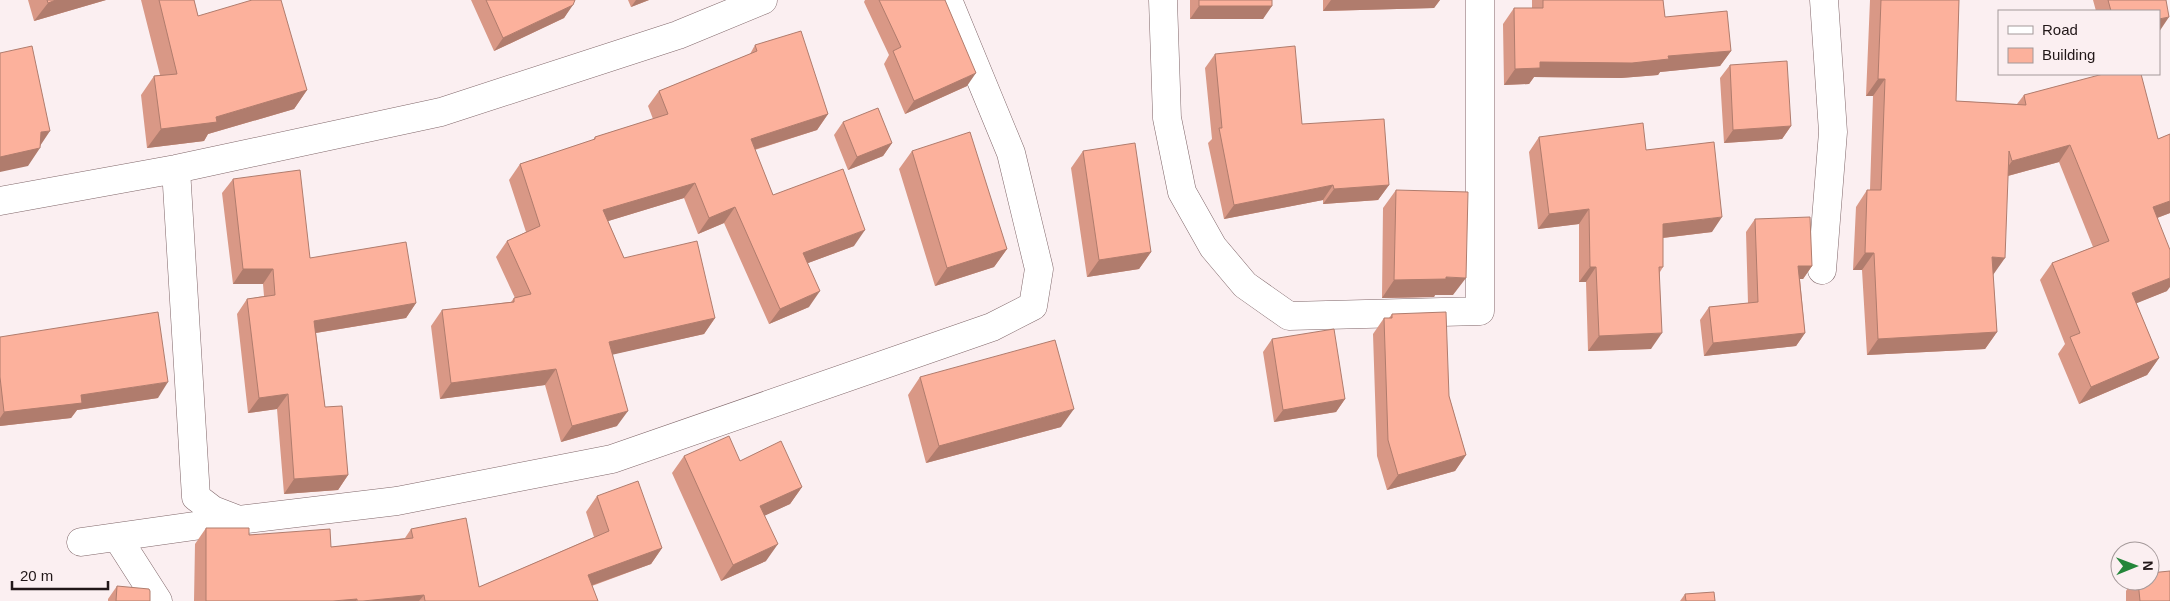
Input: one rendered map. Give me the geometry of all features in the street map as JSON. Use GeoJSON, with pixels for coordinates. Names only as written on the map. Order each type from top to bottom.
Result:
{"type":"FeatureCollection","features":[{"type":"Feature","properties":{"kind":"street"},"geometry":{"type":"LineString","coordinates":[[0,201],[176,169],[441,112],[678,35],[763,0]]}},
{"type":"Feature","properties":{"kind":"street"},"geometry":{"type":"LineString","coordinates":[[81,542],[238,520],[397,501],[612,458],[992,327],[1034,306],[1039,270],[1011,153],[948,0]]}},
{"type":"Feature","properties":{"kind":"street"},"geometry":{"type":"LineString","coordinates":[[1163,0],[1167,118],[1182,192],[1213,247],[1245,285],[1289,316],[1480,312],[1480,0]]}},
{"type":"Feature","properties":{"kind":"street"},"geometry":{"type":"LineString","coordinates":[[1822,270],[1833,132],[1824,0]]}},
{"type":"Feature","properties":{"kind":"street"},"geometry":{"type":"LineString","coordinates":[[176,169],[196,497],[213,510],[238,520]]}},
{"type":"Feature","properties":{"kind":"street"},"geometry":{"type":"LineString","coordinates":[[117,537],[158,601]]}},
{"type":"Feature","properties":{"kind":"building"},"geometry":{"type":"Polygon","coordinates":[[[159,0],[194,0],[198,16],[252,0],[281,0],[307,90],[216,117],[217,122],[161,129],[154,76],[177,74],[159,0]]]}},
{"type":"Feature","properties":{"kind":"building"},"geometry":{"type":"Polygon","coordinates":[[[486,0],[575,0],[573,5],[503,38],[486,0]]]}},
{"type":"Feature","properties":{"kind":"building"},"geometry":{"type":"Polygon","coordinates":[[[879,0],[945,0],[976,73],[914,101],[893,51],[901,47],[879,0]]]}},
{"type":"Feature","properties":{"kind":"building"},"geometry":{"type":"Polygon","coordinates":[[[1199,0],[1272,0],[1272,6],[1199,6],[1199,0]]]}},
{"type":"Feature","properties":{"kind":"building"},"geometry":{"type":"Polygon","coordinates":[[[1543,0],[1663,0],[1665,17],[1727,11],[1731,51],[1668,56],[1669,59],[1632,63],[1540,62],[1540,68],[1515,69],[1514,8],[1543,8],[1543,0]]]}},
{"type":"Feature","properties":{"kind":"building"},"geometry":{"type":"Polygon","coordinates":[[[1881,0],[1959,0],[1956,101],[2026,105],[2024,95],[2099,75],[2141,75],[2158,139],[2170,134],[2170,201],[2153,207],[2170,250],[2170,278],[2132,293],[2159,358],[2091,387],[2070,337],[2080,333],[2052,263],[2109,241],[2070,145],[2012,161],[2009,151],[2005,258],[1992,257],[1997,332],[1878,339],[1874,253],[1865,253],[1867,190],[1881,190],[1885,79],[1878,79],[1881,0]]]}},
{"type":"Feature","properties":{"kind":"building"},"geometry":{"type":"Polygon","coordinates":[[[2108,0],[2166,0],[2169,17],[2160,19],[2160,10],[2111,10],[2108,0]]]}},
{"type":"Feature","properties":{"kind":"building"},"geometry":{"type":"Polygon","coordinates":[[[801,31],[828,114],[751,139],[773,195],[843,169],[865,230],[803,253],[820,291],[780,309],[735,207],[709,218],[695,183],[603,210],[624,258],[697,241],[715,318],[609,342],[628,411],[572,426],[556,369],[451,383],[442,310],[514,302],[514,298],[531,294],[507,241],[540,226],[520,164],[595,139],[595,137],[668,114],[659,91],[757,51],[755,45],[801,31]]]}},
{"type":"Feature","properties":{"kind":"building"},"geometry":{"type":"Polygon","coordinates":[[[32,46],[50,131],[41,132],[40,148],[0,157],[0,53],[32,46]]]}},
{"type":"Feature","properties":{"kind":"building"},"geometry":{"type":"Polygon","coordinates":[[[1295,46],[1302,124],[1384,119],[1389,185],[1334,189],[1333,185],[1234,205],[1219,128],[1222,128],[1215,54],[1295,46]]]}},
{"type":"Feature","properties":{"kind":"building"},"geometry":{"type":"Polygon","coordinates":[[[1787,61],[1791,126],[1733,130],[1730,65],[1787,61]]]}},
{"type":"Feature","properties":{"kind":"building"},"geometry":{"type":"Polygon","coordinates":[[[878,108],[892,143],[857,157],[843,122],[878,108]]]}},
{"type":"Feature","properties":{"kind":"building"},"geometry":{"type":"Polygon","coordinates":[[[1643,123],[1646,150],[1714,142],[1722,217],[1663,224],[1663,267],[1659,267],[1662,333],[1599,336],[1596,267],[1590,267],[1589,209],[1549,214],[1539,137],[1643,123]]]}},
{"type":"Feature","properties":{"kind":"building"},"geometry":{"type":"Polygon","coordinates":[[[970,132],[1007,249],[947,268],[912,151],[970,132]]]}},
{"type":"Feature","properties":{"kind":"building"},"geometry":{"type":"Polygon","coordinates":[[[1135,143],[1151,252],[1099,260],[1083,151],[1135,143]]]}},
{"type":"Feature","properties":{"kind":"building"},"geometry":{"type":"Polygon","coordinates":[[[300,170],[310,258],[406,242],[416,303],[314,321],[325,407],[342,406],[348,475],[294,479],[288,394],[259,398],[247,299],[275,295],[273,269],[243,269],[233,179],[300,170]]]}},
{"type":"Feature","properties":{"kind":"building"},"geometry":{"type":"Polygon","coordinates":[[[1396,190],[1468,192],[1466,278],[1446,277],[1446,279],[1394,280],[1396,190]]]}},
{"type":"Feature","properties":{"kind":"building"},"geometry":{"type":"Polygon","coordinates":[[[1810,217],[1812,266],[1798,266],[1805,333],[1713,343],[1709,307],[1758,302],[1755,219],[1810,217]]]}},
{"type":"Feature","properties":{"kind":"building"},"geometry":{"type":"Polygon","coordinates":[[[158,312],[168,382],[81,395],[82,403],[4,412],[0,377],[0,337],[158,312]]]}},
{"type":"Feature","properties":{"kind":"building"},"geometry":{"type":"Polygon","coordinates":[[[1446,312],[1449,396],[1466,455],[1398,475],[1388,440],[1384,318],[1392,318],[1392,314],[1446,312]]]}},
{"type":"Feature","properties":{"kind":"building"},"geometry":{"type":"Polygon","coordinates":[[[1334,329],[1345,399],[1283,410],[1272,339],[1334,329]]]}},
{"type":"Feature","properties":{"kind":"building"},"geometry":{"type":"Polygon","coordinates":[[[1055,340],[1074,409],[939,446],[920,377],[1055,340]]]}},
{"type":"Feature","properties":{"kind":"building"},"geometry":{"type":"Polygon","coordinates":[[[729,436],[740,461],[781,441],[802,487],[760,506],[778,544],[733,565],[684,456],[729,436]]]}},
{"type":"Feature","properties":{"kind":"building"},"geometry":{"type":"Polygon","coordinates":[[[638,481],[662,548],[588,575],[598,601],[425,601],[424,595],[363,601],[357,601],[357,599],[333,601],[206,601],[206,528],[249,528],[249,535],[330,529],[331,547],[413,538],[411,529],[466,518],[479,587],[609,531],[597,496],[638,481]]]}},
{"type":"Feature","properties":{"kind":"building"},"geometry":{"type":"Polygon","coordinates":[[[2170,571],[2170,601],[2140,601],[2139,591],[2160,591],[2160,572],[2170,571]]]}},
{"type":"Feature","properties":{"kind":"building"},"geometry":{"type":"Polygon","coordinates":[[[117,586],[149,589],[150,601],[116,601],[117,586]]]}},
{"type":"Feature","properties":{"kind":"building"},"geometry":{"type":"Polygon","coordinates":[[[1714,592],[1715,601],[1686,601],[1685,594],[1714,592]]]}}]}
